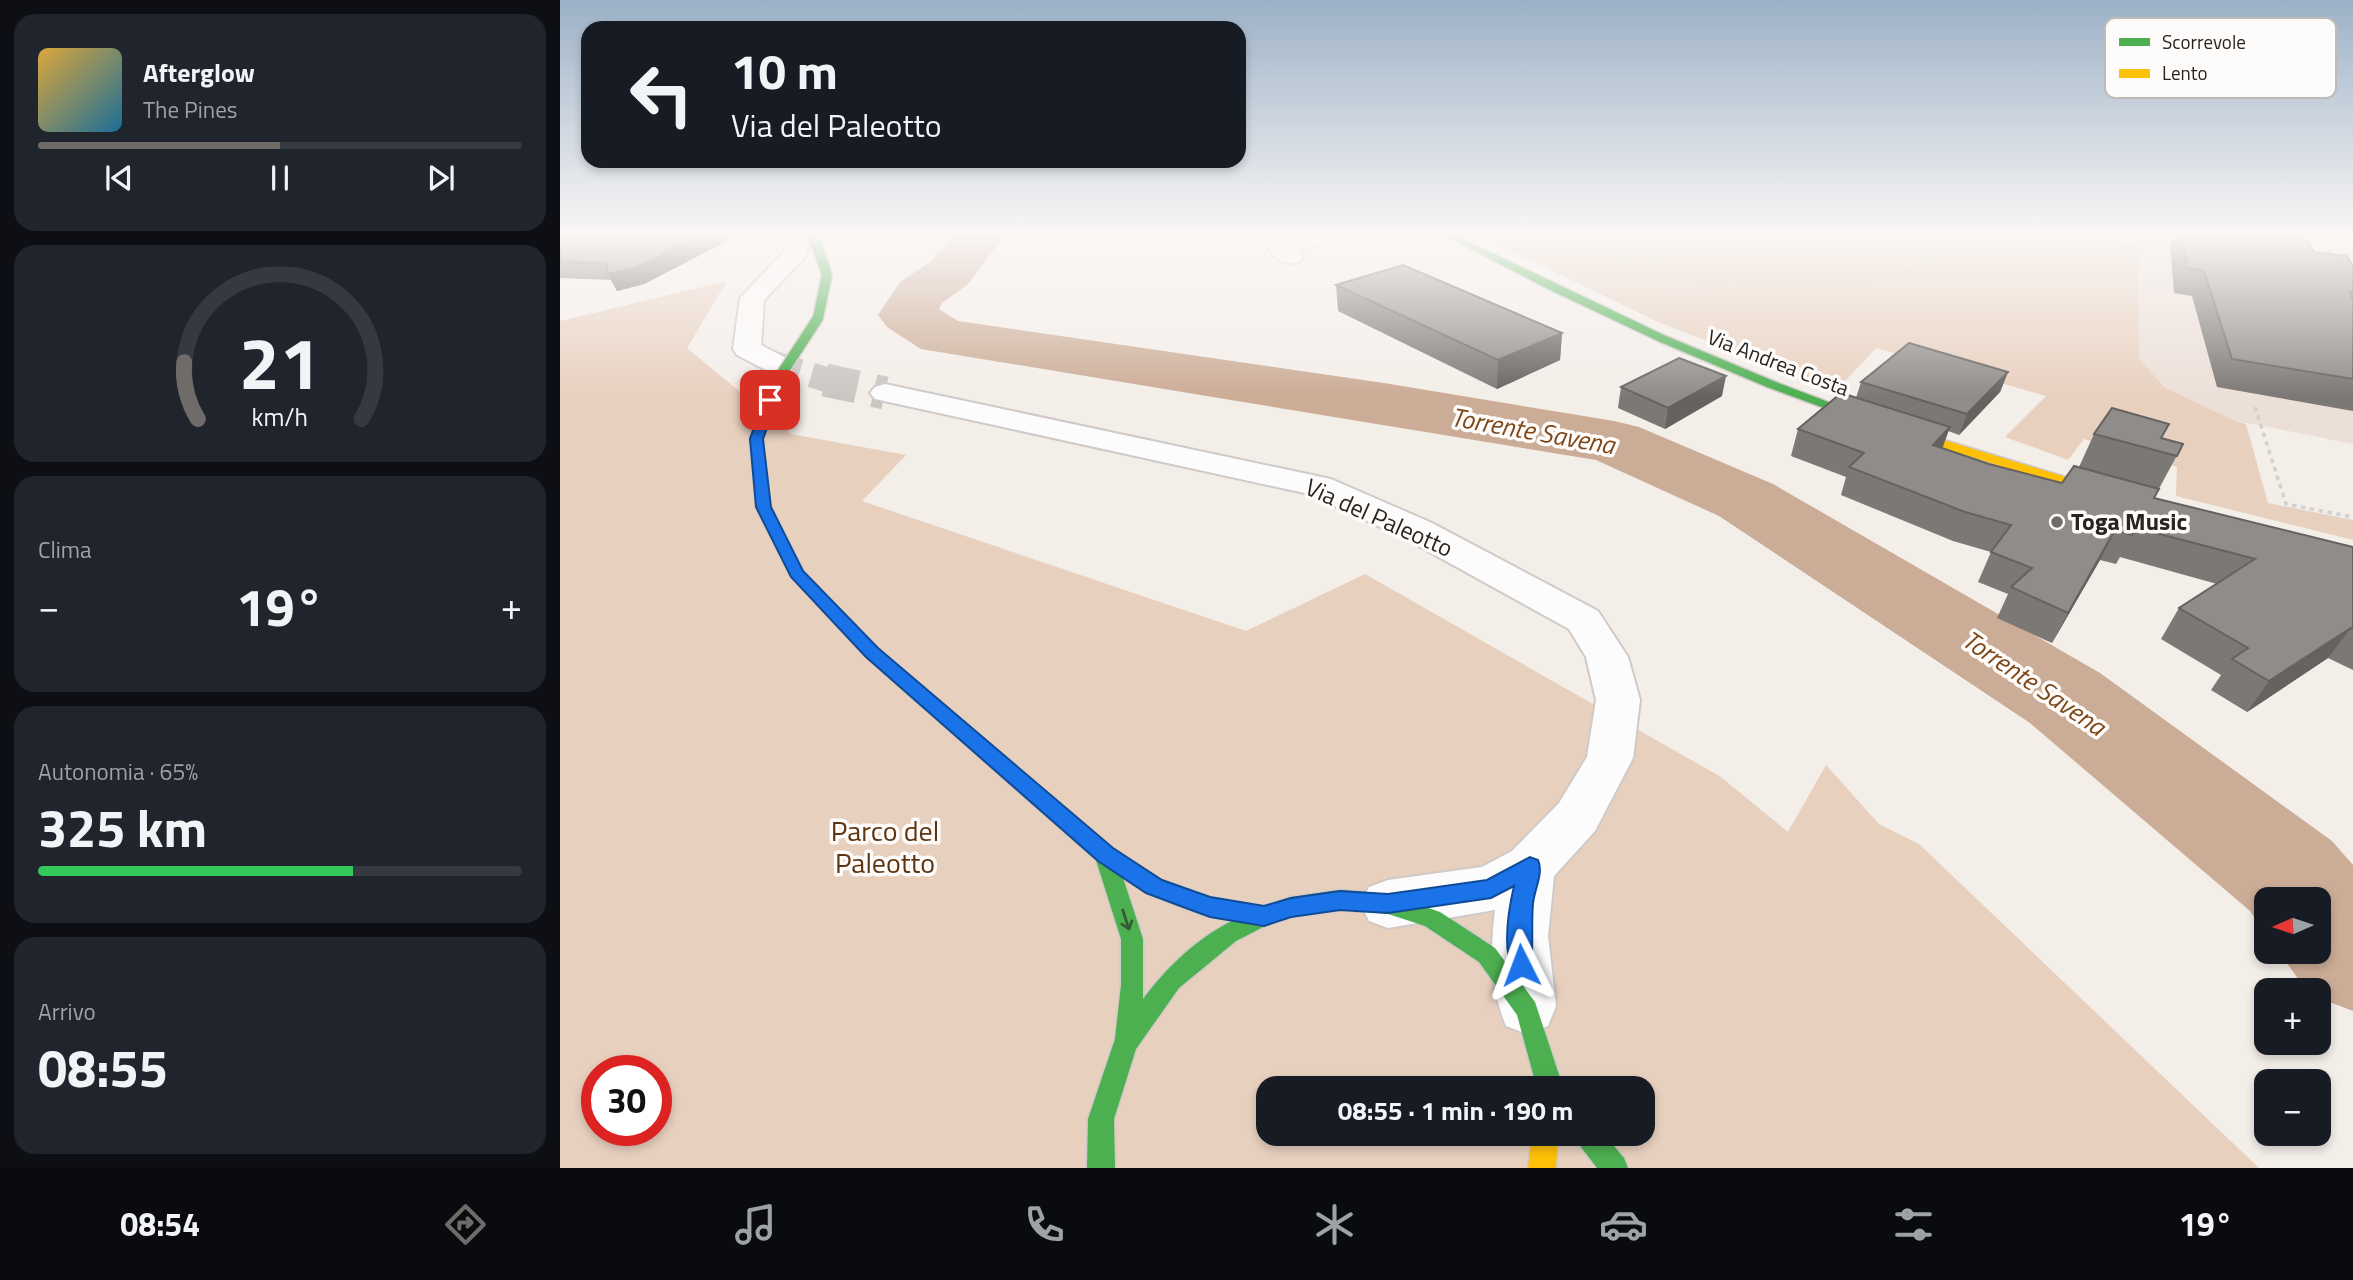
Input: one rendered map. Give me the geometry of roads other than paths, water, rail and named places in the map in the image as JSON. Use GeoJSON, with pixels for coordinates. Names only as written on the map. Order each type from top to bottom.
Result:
{"type":"FeatureCollection","features":[{"type":"Feature","properties":{"kind":"main road"},"geometry":{"type":"LineString","coordinates":[[824,289],[818,318],[777,381],[757,439],[764,507],[797,573],[872,653],[1105,855],[1154,887],[1210,907],[1264,916]]}},
{"type":"Feature","properties":{"kind":"main road","name":"Via Andrea Costa"},"geometry":{"type":"LineString","coordinates":[[1554,289],[1612,318],[1762,381],[1914,435],[2130,501]]}},
{"type":"Feature","properties":{"kind":"main road"},"geometry":{"type":"LineString","coordinates":[[1101,1168],[1101,1119],[1126,1042],[1133,985],[1132,939],[1105,855]]}},
{"type":"Feature","properties":{"kind":"main road"},"geometry":{"type":"LineString","coordinates":[[1126,1042],[1171,980],[1228,934],[1264,916],[1291,907],[1340,900],[1388,904],[1432,919],[1487,955],[1527,1010],[1547,1076]]}},
{"type":"Feature","properties":{"kind":"main road"},"geometry":{"type":"LineString","coordinates":[[1542,1168],[1544,1146]]}},
{"type":"Feature","properties":{"kind":"main road"},"geometry":{"type":"LineString","coordinates":[[1597,1146],[1614,1168]]}},
{"type":"Feature","properties":{"kind":"street"},"geometry":{"type":"LineString","coordinates":[[761,289],[752,298],[747,349],[776,364]]}},
{"type":"Feature","properties":{"kind":"street","name":"Via del Paleotto"},"geometry":{"type":"LineString","coordinates":[[885,393],[1319,486],[1419,531],[1584,620],[1607,657],[1618,699],[1610,758],[1577,817],[1530,866],[1491,889],[1388,904]]}},
{"type":"Feature","properties":{"kind":"street"},"geometry":{"type":"LineString","coordinates":[[1527,1010],[1518,942],[1522,902],[1530,866]]}},
{"type":"Feature","properties":{"kind":"waterway","name":"Torrente Savena"},"geometry":{"type":"LineString","coordinates":[[927,289],[919,294],[907,315],[942,336],[1384,403],[1614,442],[1746,500],[2065,698],[2291,876],[2300,887]]}},
{"type":"Feature","properties":{"kind":"waterway","name":"Torrente Savena"},"geometry":{"type":"LineString","coordinates":[[2331,926],[2353,954]]}},
{"type":"Feature","properties":{"kind":"tunnel"},"geometry":{"type":"LineString","coordinates":[[776,364],[831,381]]}},
{"type":"Feature","properties":{"kind":"tunnel"},"geometry":{"type":"LineString","coordinates":[[825,380],[885,393]]}},
{"type":"Feature","properties":{"kind":"place","name":"Toga Music"},"geometry":{"type":"Point","coordinates":[2057,522]}},
{"type":"Feature","properties":{"kind":"park label","name":"Parco del Paleotto"},"geometry":{"type":"Point","coordinates":[885,847]}}]}
